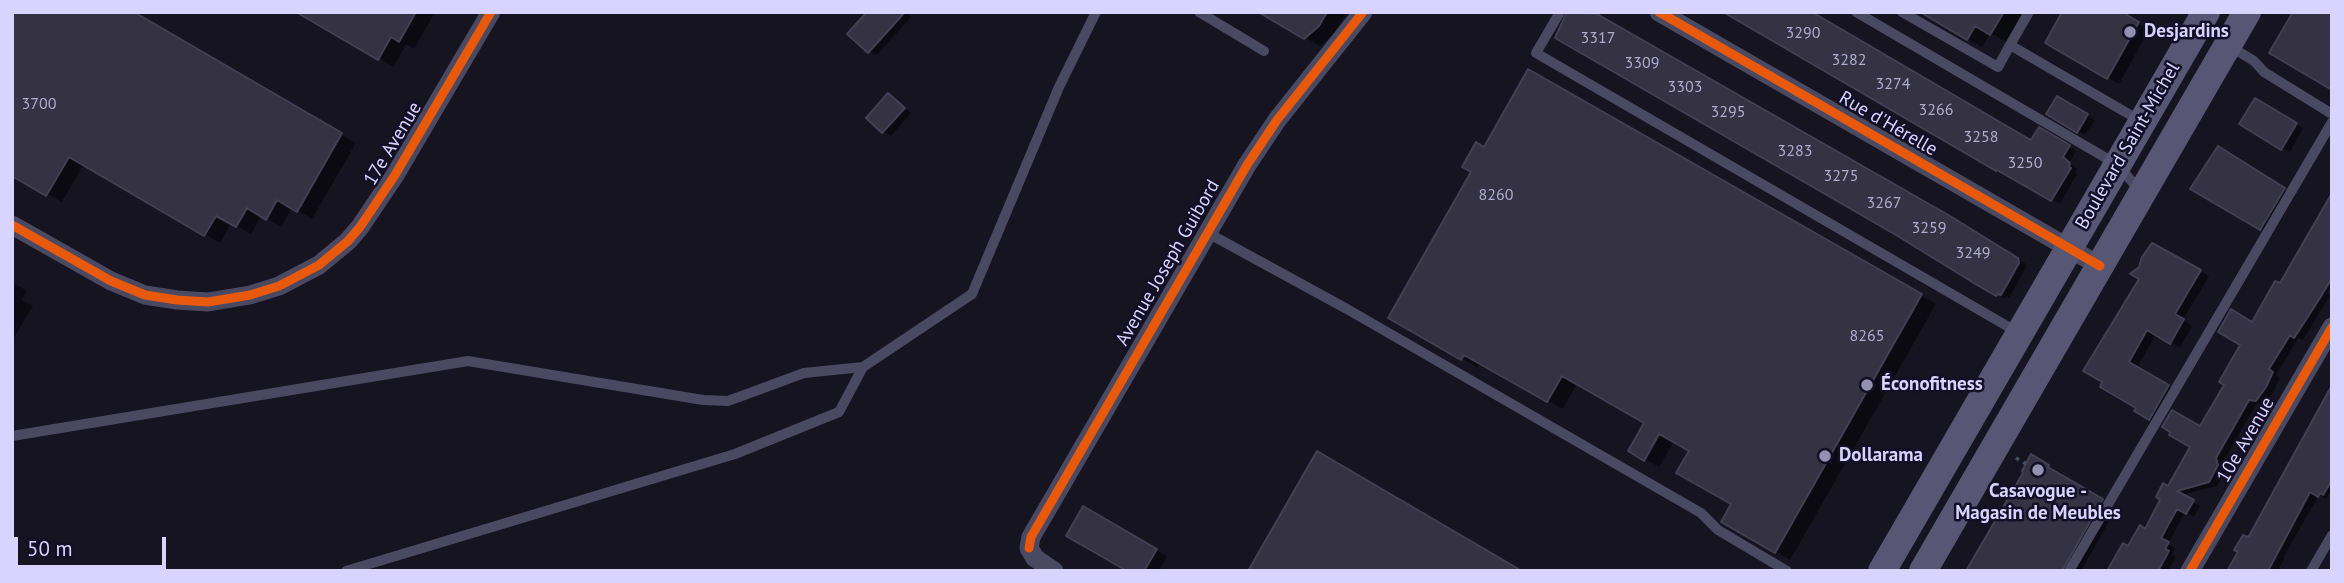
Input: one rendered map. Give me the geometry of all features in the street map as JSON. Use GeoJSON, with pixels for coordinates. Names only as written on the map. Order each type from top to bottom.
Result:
{"type":"FeatureCollection","features":[{"type":"Feature","properties":{"kind":"main road","name":"Boulevard Saint-Michel"},"geometry":{"type":"LineString","coordinates":[[1882,571],[2206,12]]}},
{"type":"Feature","properties":{"kind":"main road","name":"Boulevard Saint-Michel"},"geometry":{"type":"LineString","coordinates":[[1923,571],[2247,12]]}},
{"type":"Feature","properties":{"kind":"street","name":"17e Avenue"},"geometry":{"type":"LineString","coordinates":[[12,225],[111,281],[145,295],[177,300],[229,300],[279,286],[319,265],[348,242],[379,202],[491,12]]}},
{"type":"Feature","properties":{"kind":"street","name":"Avenue Joseph Guibord"},"geometry":{"type":"LineString","coordinates":[[1054,571],[1035,558],[1029,548],[1031,537],[1247,165],[1277,120],[1363,12]]}},
{"type":"Feature","properties":{"kind":"street","name":"Rue d'Hérelle"},"geometry":{"type":"LineString","coordinates":[[1659,12],[2099,266]]}},
{"type":"Feature","properties":{"kind":"street","name":"10e Avenue"},"geometry":{"type":"LineString","coordinates":[[2190,571],[2332,327]]}},
{"type":"Feature","properties":{"kind":"lane"},"geometry":{"type":"LineString","coordinates":[[12,436],[468,360],[703,400],[728,401],[804,373],[863,367],[972,295],[1059,87],[1096,12]]}},
{"type":"Feature","properties":{"kind":"lane"},"geometry":{"type":"LineString","coordinates":[[1199,12],[1264,51]]}},
{"type":"Feature","properties":{"kind":"lane"},"geometry":{"type":"LineString","coordinates":[[1560,12],[1536,53],[2021,334]]}},
{"type":"Feature","properties":{"kind":"lane"},"geometry":{"type":"LineString","coordinates":[[1856,12],[2118,165],[2141,193]]}},
{"type":"Feature","properties":{"kind":"lane"},"geometry":{"type":"LineString","coordinates":[[1902,12],[1998,67],[2029,12]]}},
{"type":"Feature","properties":{"kind":"lane"},"geometry":{"type":"LineString","coordinates":[[2010,45],[2143,122]]}},
{"type":"Feature","properties":{"kind":"lane"},"geometry":{"type":"LineString","coordinates":[[2228,45],[2254,61],[2264,72],[2332,114]]}},
{"type":"Feature","properties":{"kind":"lane"},"geometry":{"type":"LineString","coordinates":[[2069,571],[2332,122]]}},
{"type":"Feature","properties":{"kind":"lane"},"geometry":{"type":"LineString","coordinates":[[1206,232],[1347,309],[1695,510],[1718,530],[1787,571]]}},
{"type":"Feature","properties":{"kind":"lane"},"geometry":{"type":"LineString","coordinates":[[346,571],[735,454],[839,412],[863,367]]}},
{"type":"Feature","properties":{"kind":"lane"},"geometry":{"type":"LineString","coordinates":[[2311,571],[2332,535]]}},
{"type":"Feature","properties":{"kind":"path"},"geometry":{"type":"LineString","coordinates":[[2012,455],[2026,464]]}},
{"type":"Feature","properties":{"kind":"building"},"geometry":{"type":"Polygon","coordinates":[[[12,12],[134,12],[342,133],[297,212],[277,200],[266,220],[247,208],[236,227],[216,216],[204,236],[69,157],[46,196],[12,176],[12,12]]]}},
{"type":"Feature","properties":{"kind":"building"},"geometry":{"type":"Polygon","coordinates":[[[296,12],[416,12],[399,42],[391,37],[378,60],[296,12]]]}},
{"type":"Feature","properties":{"kind":"building"},"geometry":{"type":"Polygon","coordinates":[[[867,12],[905,12],[868,53],[847,34],[867,12]]]}},
{"type":"Feature","properties":{"kind":"building"},"geometry":{"type":"Polygon","coordinates":[[[1258,12],[1327,12],[1319,26],[1304,39],[1258,12]]]}},
{"type":"Feature","properties":{"kind":"building"},"geometry":{"type":"Polygon","coordinates":[[[1567,12],[1597,14],[1950,216],[2018,258],[2019,263],[2001,295],[1996,296],[1982,288],[1896,235],[1555,38],[1567,12]]]}},
{"type":"Feature","properties":{"kind":"building"},"geometry":{"type":"Polygon","coordinates":[[[1723,12],[1812,12],[2029,139],[2031,140],[2039,127],[2070,145],[2063,157],[2070,163],[2071,168],[2051,201],[1723,12]]]}},
{"type":"Feature","properties":{"kind":"building"},"geometry":{"type":"Polygon","coordinates":[[[1920,12],[2004,12],[1990,35],[1975,26],[1967,40],[1920,12]]]}},
{"type":"Feature","properties":{"kind":"building"},"geometry":{"type":"Polygon","coordinates":[[[2062,12],[2122,12],[2139,22],[2107,79],[2045,43],[2062,12]]]}},
{"type":"Feature","properties":{"kind":"building"},"geometry":{"type":"Polygon","coordinates":[[[2293,12],[2332,12],[2332,90],[2269,53],[2293,12]]]}},
{"type":"Feature","properties":{"kind":"building"},"geometry":{"type":"Polygon","coordinates":[[[1528,69],[1922,294],[1775,553],[1721,522],[1731,504],[1676,473],[1689,451],[1659,434],[1644,461],[1628,451],[1644,423],[1562,376],[1547,402],[1464,355],[1461,360],[1388,318],[1471,172],[1462,167],[1476,142],[1484,147],[1528,69]]]}},
{"type":"Feature","properties":{"kind":"building"},"geometry":{"type":"Polygon","coordinates":[[[888,93],[905,108],[882,133],[866,118],[888,93]]]}},
{"type":"Feature","properties":{"kind":"building"},"geometry":{"type":"Polygon","coordinates":[[[2057,96],[2088,114],[2077,133],[2046,114],[2057,96]]]}},
{"type":"Feature","properties":{"kind":"building"},"geometry":{"type":"Polygon","coordinates":[[[2255,98],[2297,123],[2281,150],[2239,124],[2255,98]]]}},
{"type":"Feature","properties":{"kind":"building"},"geometry":{"type":"Polygon","coordinates":[[[2218,146],[2285,188],[2260,230],[2190,189],[2218,146]]]}},
{"type":"Feature","properties":{"kind":"building"},"geometry":{"type":"Polygon","coordinates":[[[2332,193],[2332,278],[2294,338],[2290,335],[2269,369],[2273,372],[2266,387],[2256,401],[2249,400],[2216,458],[2218,465],[2209,482],[2177,491],[2194,500],[2186,514],[2177,509],[2161,538],[2169,542],[2165,549],[2169,551],[2158,571],[2107,571],[2123,543],[2128,546],[2140,525],[2145,529],[2160,500],[2156,497],[2163,483],[2168,486],[2190,447],[2169,435],[2170,432],[2162,427],[2172,410],[2200,426],[2224,385],[2219,382],[2240,345],[2218,332],[2231,309],[2252,322],[2275,281],[2280,283],[2332,193]]]}},
{"type":"Feature","properties":{"kind":"building"},"geometry":{"type":"Polygon","coordinates":[[[2152,243],[2201,270],[2175,314],[2184,319],[2170,344],[2147,330],[2129,362],[2169,385],[2149,420],[2134,411],[2136,408],[2100,387],[2102,382],[2083,371],[2139,279],[2130,274],[2139,267],[2142,257],[2152,243]]]}},
{"type":"Feature","properties":{"kind":"building"},"geometry":{"type":"Polygon","coordinates":[[[2332,385],[2332,480],[2323,495],[2320,493],[2318,497],[2310,492],[2268,571],[2227,571],[2238,552],[2234,550],[2243,535],[2249,536],[2332,385]]]}},
{"type":"Feature","properties":{"kind":"building"},"geometry":{"type":"Polygon","coordinates":[[[1317,451],[1522,571],[1248,571],[1317,451]]]}},
{"type":"Feature","properties":{"kind":"building"},"geometry":{"type":"Polygon","coordinates":[[[2031,454],[2103,499],[2062,571],[1966,571],[2023,473],[2031,454]]]}},
{"type":"Feature","properties":{"kind":"building"},"geometry":{"type":"Polygon","coordinates":[[[1083,506],[1157,549],[1144,571],[1127,571],[1066,536],[1083,506]]]}},
{"type":"Feature","properties":{"kind":"cycle path"},"geometry":{"type":"LineString","coordinates":[[12,225],[111,281],[145,295],[208,302],[250,295],[279,286],[319,265],[348,241],[360,227],[395,175],[491,12]]}},
{"type":"Feature","properties":{"kind":"cycle path"},"geometry":{"type":"LineString","coordinates":[[1029,548],[1031,537],[1247,165],[1277,120],[1363,12]]}},
{"type":"Feature","properties":{"kind":"cycle path"},"geometry":{"type":"LineString","coordinates":[[1659,12],[2100,266]]}},
{"type":"Feature","properties":{"kind":"cycle path"},"geometry":{"type":"LineString","coordinates":[[2190,571],[2332,327]]}},
{"type":"Feature","properties":{"kind":"place","name":"Desjardins"},"geometry":{"type":"Point","coordinates":[2130,32]}},
{"type":"Feature","properties":{"kind":"place","name":"Éconofitness"},"geometry":{"type":"Point","coordinates":[1867,385]}},
{"type":"Feature","properties":{"kind":"place","name":"Dollarama"},"geometry":{"type":"Point","coordinates":[1825,456]}},
{"type":"Feature","properties":{"kind":"place","name":"Casavogue - Magasin de Meubles"},"geometry":{"type":"Point","coordinates":[2038,470]}}]}
